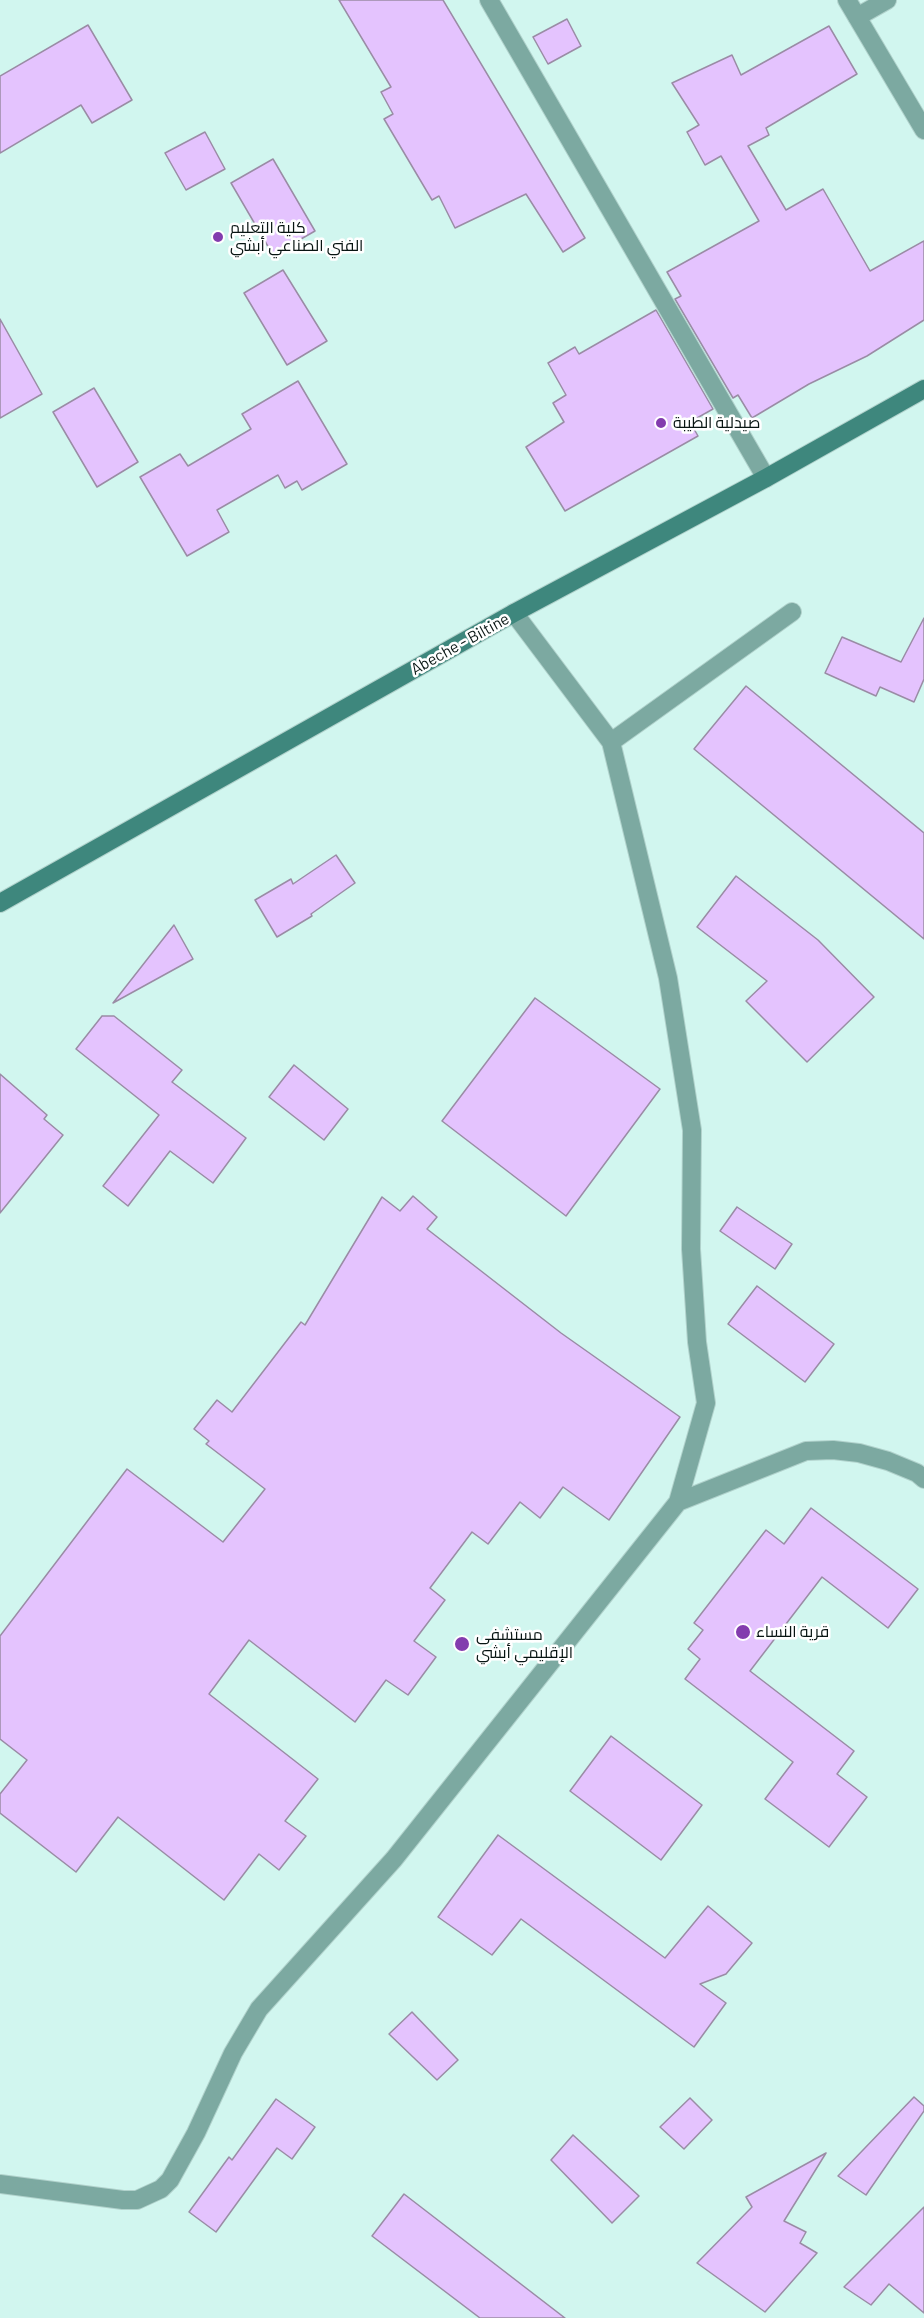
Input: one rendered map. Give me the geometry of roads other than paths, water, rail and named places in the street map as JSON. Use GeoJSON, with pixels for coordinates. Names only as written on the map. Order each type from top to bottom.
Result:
{"type":"FeatureCollection","features":[{"type":"Feature","properties":{"kind":"main road","name":"Abeche - Biltine"},"geometry":{"type":"LineString","coordinates":[[0,903],[514,613],[766,478],[924,389]]}},
{"type":"Feature","properties":{"kind":"street"},"geometry":{"type":"LineString","coordinates":[[489,0],[766,478]]}},
{"type":"Feature","properties":{"kind":"street"},"geometry":{"type":"LineString","coordinates":[[847,0],[924,129]]}},
{"type":"Feature","properties":{"kind":"street"},"geometry":{"type":"LineString","coordinates":[[857,17],[887,0]]}},
{"type":"Feature","properties":{"kind":"street"},"geometry":{"type":"LineString","coordinates":[[611,742],[792,612]]}},
{"type":"Feature","properties":{"kind":"street"},"geometry":{"type":"LineString","coordinates":[[0,2184],[137,2200],[161,2189],[170,2180],[196,2133],[233,2053],[259,2009],[394,1859],[678,1502],[706,1403],[697,1342],[691,1248],[692,1130],[668,978],[611,742],[514,613]]}},
{"type":"Feature","properties":{"kind":"street"},"geometry":{"type":"LineString","coordinates":[[678,1502],[806,1451],[833,1450],[859,1453],[888,1461],[917,1473],[924,1479]]}},
{"type":"Feature","properties":{"kind":"place","name":"كلية التعليم الفني الصناعي أبشي"},"geometry":{"type":"Point","coordinates":[218,237]}},
{"type":"Feature","properties":{"kind":"place","name":"صيدلية الطيبة"},"geometry":{"type":"Point","coordinates":[661,423]}},
{"type":"Feature","properties":{"kind":"place","name":"قرية النساء"},"geometry":{"type":"Point","coordinates":[743,1632]}},
{"type":"Feature","properties":{"kind":"place","name":"مستشفى الإقليمي أبشي"},"geometry":{"type":"Point","coordinates":[462,1644]}}]}
